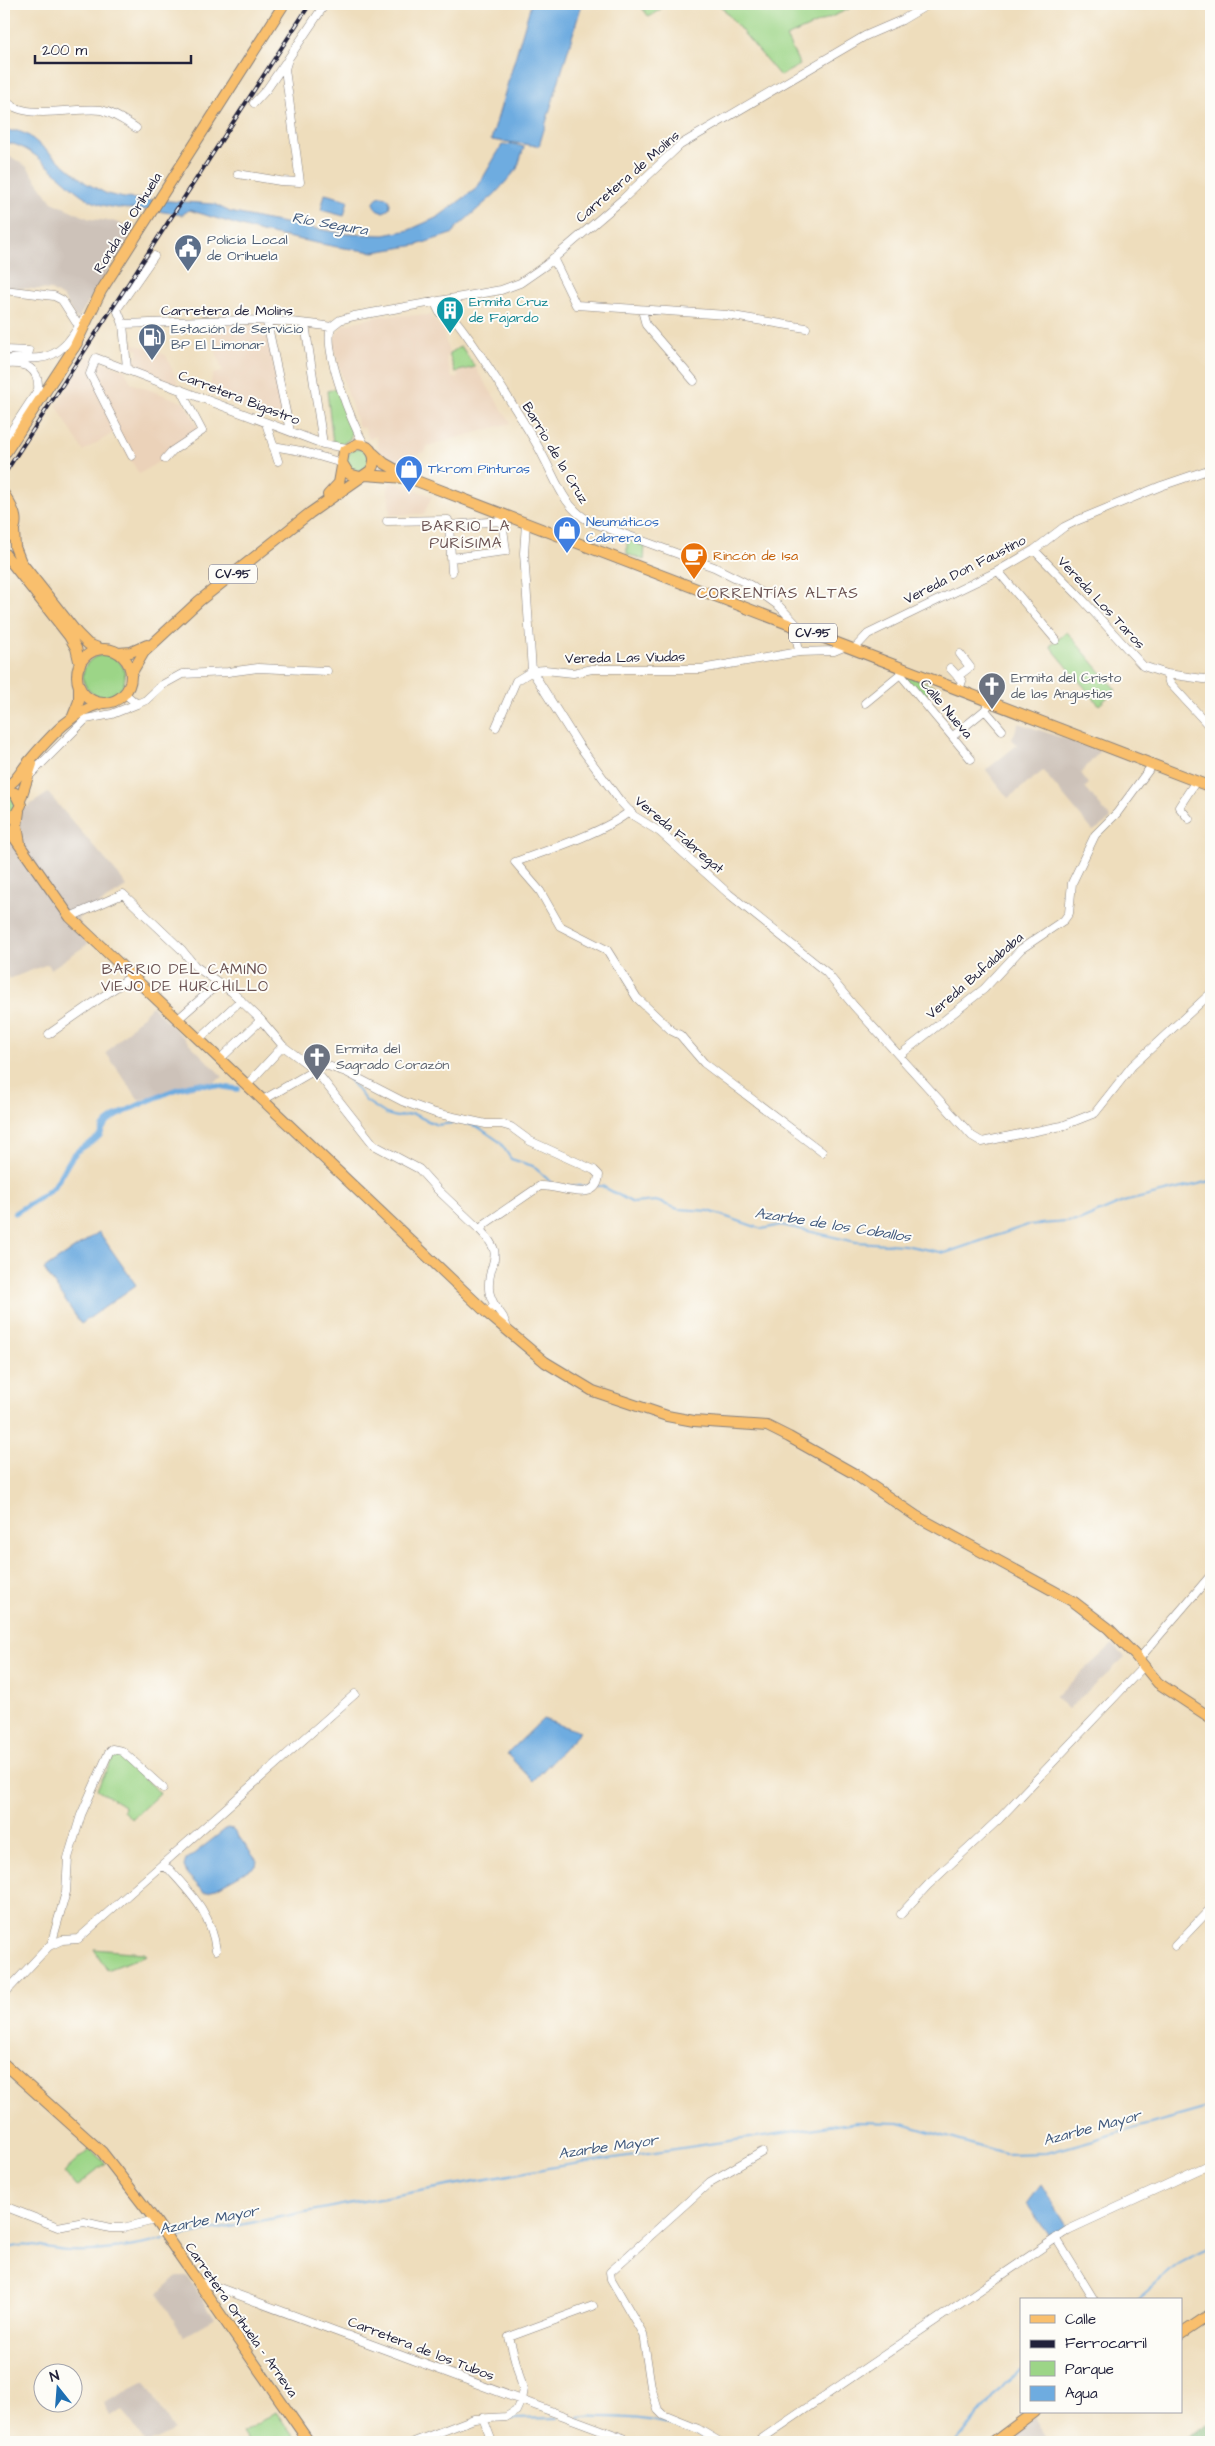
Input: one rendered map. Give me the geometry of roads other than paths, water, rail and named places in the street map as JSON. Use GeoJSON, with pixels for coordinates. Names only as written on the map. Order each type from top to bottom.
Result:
{"type":"FeatureCollection","features":[{"type":"Feature","properties":{"kind":"main road","name":"Ronda de Orihuela"},"geometry":{"type":"LineString","coordinates":[[4,455],[74,348],[105,292],[169,186],[284,4]]}},
{"type":"Feature","properties":{"kind":"main road","name":"Ronda de Orihuela"},"geometry":{"type":"LineString","coordinates":[[74,348],[101,291],[149,219]]}},
{"type":"Feature","properties":{"kind":"main road"},"geometry":{"type":"LineString","coordinates":[[348,447],[357,444],[369,449],[373,467],[363,476]]}},
{"type":"Feature","properties":{"kind":"main road","name":"CV-95"},"geometry":{"type":"LineString","coordinates":[[310,512],[335,488],[341,477],[342,462],[348,447]]}},
{"type":"Feature","properties":{"kind":"main road","name":"CV-95"},"geometry":{"type":"LineString","coordinates":[[369,449],[384,463],[414,480],[503,518],[526,523],[797,627],[904,672],[959,690],[987,706],[1153,764],[1211,787]]}},
{"type":"Feature","properties":{"kind":"main road","name":"CV-95"},"geometry":{"type":"LineString","coordinates":[[342,462],[349,474],[392,476],[414,480]]}},
{"type":"Feature","properties":{"kind":"main road","name":"CV-95"},"geometry":{"type":"LineString","coordinates":[[4,494],[16,516],[14,530],[15,548],[21,562],[77,633],[88,644],[118,653],[140,650],[158,637],[254,556],[310,512],[363,476]]}},
{"type":"Feature","properties":{"kind":"main road"},"geometry":{"type":"LineString","coordinates":[[4,538],[14,530]]}},
{"type":"Feature","properties":{"kind":"main road"},"geometry":{"type":"LineString","coordinates":[[4,553],[76,648],[80,665],[78,678],[80,686],[78,701],[72,717]]}},
{"type":"Feature","properties":{"kind":"main road","name":"CV-95"},"geometry":{"type":"LineString","coordinates":[[124,693],[128,688],[131,674],[144,652],[158,637]]}},
{"type":"Feature","properties":{"kind":"main road"},"geometry":{"type":"LineString","coordinates":[[80,665],[85,657],[101,649]]}},
{"type":"Feature","properties":{"kind":"main road"},"geometry":{"type":"LineString","coordinates":[[118,653],[129,666],[131,674]]}},
{"type":"Feature","properties":{"kind":"main road"},"geometry":{"type":"LineString","coordinates":[[80,686],[89,698],[104,702]]}},
{"type":"Feature","properties":{"kind":"main road"},"geometry":{"type":"LineString","coordinates":[[4,788],[15,781],[29,760],[72,717],[86,708],[112,701],[124,693]]}},
{"type":"Feature","properties":{"kind":"main road"},"geometry":{"type":"LineString","coordinates":[[22,849],[16,826],[20,805],[26,779],[42,749]]}},
{"type":"Feature","properties":{"kind":"main road"},"geometry":{"type":"LineString","coordinates":[[4,788],[15,792],[20,805],[14,817],[4,822],[70,917],[488,1314],[545,1362],[593,1391],[667,1416],[694,1421],[767,1426],[782,1433],[852,1473],[916,1516],[1074,1602],[1108,1628],[1142,1663],[1158,1683],[1211,1718]]}},
{"type":"Feature","properties":{"kind":"main road","name":"Carretera Orihuela - Arneva"},"geometry":{"type":"LineString","coordinates":[[4,2064],[102,2152],[162,2229],[198,2284],[309,2442]]}},
{"type":"Feature","properties":{"kind":"main road"},"geometry":{"type":"LineString","coordinates":[[1182,2333],[1211,2314]]}},
{"type":"Feature","properties":{"kind":"main road"},"geometry":{"type":"LineString","coordinates":[[994,2442],[1031,2414]]}},
{"type":"Feature","properties":{"kind":"street"},"geometry":{"type":"LineString","coordinates":[[254,102],[267,90],[325,4]]}},
{"type":"Feature","properties":{"kind":"street","name":"Carretera de Molins"},"geometry":{"type":"LineString","coordinates":[[123,324],[213,321],[267,322],[330,327],[340,320],[354,316],[500,290],[520,283],[624,199],[680,145],[864,36],[902,20],[929,4]]}},
{"type":"Feature","properties":{"kind":"street"},"geometry":{"type":"LineString","coordinates":[[238,174],[280,181],[300,182],[285,82],[288,59]]}},
{"type":"Feature","properties":{"kind":"street"},"geometry":{"type":"LineString","coordinates":[[4,98],[6,101],[25,110],[50,113],[100,110],[113,114],[136,128]]}},
{"type":"Feature","properties":{"kind":"street"},"geometry":{"type":"LineString","coordinates":[[127,368],[123,324],[117,309],[154,256]]}},
{"type":"Feature","properties":{"kind":"street"},"geometry":{"type":"LineString","coordinates":[[553,258],[576,305],[727,314],[806,328]]}},
{"type":"Feature","properties":{"kind":"street"},"geometry":{"type":"LineString","coordinates":[[4,290],[54,296],[62,300],[76,322]]}},
{"type":"Feature","properties":{"kind":"street"},"geometry":{"type":"LineString","coordinates":[[4,360],[39,358],[54,354],[72,337],[101,291]]}},
{"type":"Feature","properties":{"kind":"street","name":"Barrio de la Cruz"},"geometry":{"type":"LineString","coordinates":[[434,301],[440,313],[452,316],[471,342],[539,447],[559,490],[575,512],[591,522],[714,567],[750,585],[779,606],[797,627]]}},
{"type":"Feature","properties":{"kind":"street"},"geometry":{"type":"LineString","coordinates":[[642,310],[646,325],[694,381]]}},
{"type":"Feature","properties":{"kind":"street"},"geometry":{"type":"LineString","coordinates":[[267,322],[290,431]]}},
{"type":"Feature","properties":{"kind":"street"},"geometry":{"type":"LineString","coordinates":[[305,324],[325,445]]}},
{"type":"Feature","properties":{"kind":"street"},"geometry":{"type":"LineString","coordinates":[[330,327],[329,347],[354,427],[369,449]]}},
{"type":"Feature","properties":{"kind":"street"},"geometry":{"type":"LineString","coordinates":[[4,350],[29,351]]}},
{"type":"Feature","properties":{"kind":"street","name":"Carretera Bigastro"},"geometry":{"type":"LineString","coordinates":[[132,456],[90,374],[96,358],[143,374],[325,445],[348,447]]}},
{"type":"Feature","properties":{"kind":"street"},"geometry":{"type":"LineString","coordinates":[[4,365],[18,363],[28,366],[38,377],[38,390],[4,442]]}},
{"type":"Feature","properties":{"kind":"street"},"geometry":{"type":"LineString","coordinates":[[165,459],[172,450],[202,431],[180,389]]}},
{"type":"Feature","properties":{"kind":"street"},"geometry":{"type":"LineString","coordinates":[[266,422],[278,461]]}},
{"type":"Feature","properties":{"kind":"street"},"geometry":{"type":"LineString","coordinates":[[348,447],[354,427]]}},
{"type":"Feature","properties":{"kind":"street","name":"Carretera Bigastro"},"geometry":{"type":"LineString","coordinates":[[325,445],[342,462]]}},
{"type":"Feature","properties":{"kind":"street"},"geometry":{"type":"LineString","coordinates":[[274,446],[342,462]]}},
{"type":"Feature","properties":{"kind":"street","name":"Vereda Don Faustino"},"geometry":{"type":"LineString","coordinates":[[850,648],[868,634],[998,571],[1034,550],[1064,527],[1145,493],[1211,470]]}},
{"type":"Feature","properties":{"kind":"street"},"geometry":{"type":"LineString","coordinates":[[449,525],[503,518],[506,551],[451,558]]}},
{"type":"Feature","properties":{"kind":"street"},"geometry":{"type":"LineString","coordinates":[[387,520],[448,520],[452,572]]}},
{"type":"Feature","properties":{"kind":"street","name":"Vereda Fabregat"},"geometry":{"type":"LineString","coordinates":[[526,523],[524,554],[532,671],[578,744],[630,811],[660,832],[730,894],[826,972],[854,1006],[972,1136],[982,1142],[1062,1126],[1095,1113],[1132,1066],[1211,993]]}},
{"type":"Feature","properties":{"kind":"street","name":"Vereda Los Taros"},"geometry":{"type":"LineString","coordinates":[[1034,550],[1143,666],[1167,674],[1211,680]]}},
{"type":"Feature","properties":{"kind":"street"},"geometry":{"type":"LineString","coordinates":[[998,571],[1056,640]]}},
{"type":"Feature","properties":{"kind":"street"},"geometry":{"type":"LineString","coordinates":[[797,627],[799,652]]}},
{"type":"Feature","properties":{"kind":"street","name":"Vereda Las Viudas"},"geometry":{"type":"LineString","coordinates":[[532,671],[545,670],[573,673],[592,669],[701,669],[799,652],[834,651],[850,648]]}},
{"type":"Feature","properties":{"kind":"street"},"geometry":{"type":"LineString","coordinates":[[958,676],[970,667],[960,654]]}},
{"type":"Feature","properties":{"kind":"street"},"geometry":{"type":"LineString","coordinates":[[26,779],[86,719],[112,714],[146,700],[162,685],[182,674],[228,672],[258,668],[327,671]]}},
{"type":"Feature","properties":{"kind":"street"},"geometry":{"type":"LineString","coordinates":[[950,668],[962,682],[959,690]]}},
{"type":"Feature","properties":{"kind":"street"},"geometry":{"type":"LineString","coordinates":[[496,727],[516,681],[532,671]]}},
{"type":"Feature","properties":{"kind":"street"},"geometry":{"type":"LineString","coordinates":[[865,703],[904,672]]}},
{"type":"Feature","properties":{"kind":"street","name":"Calle Nueva"},"geometry":{"type":"LineString","coordinates":[[904,672],[971,759]]}},
{"type":"Feature","properties":{"kind":"street"},"geometry":{"type":"LineString","coordinates":[[1167,674],[1170,682],[1211,728]]}},
{"type":"Feature","properties":{"kind":"street"},"geometry":{"type":"LineString","coordinates":[[124,693],[137,704]]}},
{"type":"Feature","properties":{"kind":"street"},"geometry":{"type":"LineString","coordinates":[[953,736],[987,706],[1002,730]]}},
{"type":"Feature","properties":{"kind":"street","name":"Vereda Bufalababa"},"geometry":{"type":"LineString","coordinates":[[900,1055],[984,988],[1021,949],[1064,920],[1069,913],[1072,883],[1095,835],[1118,813],[1153,764]]}},
{"type":"Feature","properties":{"kind":"street"},"geometry":{"type":"LineString","coordinates":[[1189,819],[1179,807],[1196,781]]}},
{"type":"Feature","properties":{"kind":"street"},"geometry":{"type":"LineString","coordinates":[[630,811],[621,818],[585,834],[515,862],[540,891],[560,926],[607,950],[637,998],[672,1031],[680,1035],[704,1063],[822,1152]]}},
{"type":"Feature","properties":{"kind":"street"},"geometry":{"type":"LineString","coordinates":[[70,917],[123,894],[182,950],[195,966],[241,1000],[283,1046],[315,1070],[374,1145],[415,1165],[492,1241],[496,1257],[488,1289],[510,1334]]}},
{"type":"Feature","properties":{"kind":"street"},"geometry":{"type":"LineString","coordinates":[[49,1034],[132,976]]}},
{"type":"Feature","properties":{"kind":"street"},"geometry":{"type":"LineString","coordinates":[[178,1019],[219,982]]}},
{"type":"Feature","properties":{"kind":"street"},"geometry":{"type":"LineString","coordinates":[[199,1039],[241,1000]]}},
{"type":"Feature","properties":{"kind":"street"},"geometry":{"type":"LineString","coordinates":[[220,1059],[261,1020]]}},
{"type":"Feature","properties":{"kind":"street"},"geometry":{"type":"LineString","coordinates":[[246,1084],[283,1046]]}},
{"type":"Feature","properties":{"kind":"street"},"geometry":{"type":"LineString","coordinates":[[263,1100],[322,1064],[402,1101],[435,1113],[486,1124],[501,1124],[511,1127],[530,1141],[594,1170],[599,1175],[597,1185],[590,1191],[555,1189],[545,1186],[537,1188],[486,1222],[480,1230]]}},
{"type":"Feature","properties":{"kind":"street"},"geometry":{"type":"LineString","coordinates":[[488,1314],[494,1304]]}},
{"type":"Feature","properties":{"kind":"street"},"geometry":{"type":"LineString","coordinates":[[901,1914],[928,1885],[999,1819],[1142,1663],[1211,1575]]}},
{"type":"Feature","properties":{"kind":"street"},"geometry":{"type":"LineString","coordinates":[[4,1994],[51,1945],[62,1940],[78,1939],[355,1694]]}},
{"type":"Feature","properties":{"kind":"street"},"geometry":{"type":"LineString","coordinates":[[51,1945],[66,1892],[68,1858],[81,1815],[109,1752],[112,1749],[122,1751],[163,1788]]}},
{"type":"Feature","properties":{"kind":"street"},"geometry":{"type":"LineString","coordinates":[[161,1866],[169,1869],[202,1906],[210,1923],[216,1950]]}},
{"type":"Feature","properties":{"kind":"street"},"geometry":{"type":"LineString","coordinates":[[1175,1946],[1211,1908]]}},
{"type":"Feature","properties":{"kind":"street"},"geometry":{"type":"LineString","coordinates":[[720,2442],[698,2429],[663,2415],[658,2410],[651,2387],[643,2334],[611,2279],[610,2272],[710,2182],[762,2152]]}},
{"type":"Feature","properties":{"kind":"street"},"geometry":{"type":"LineString","coordinates":[[757,2442],[1056,2238],[1085,2222],[1211,2164]]}},
{"type":"Feature","properties":{"kind":"street"},"geometry":{"type":"LineString","coordinates":[[4,2206],[58,2227],[84,2222],[110,2228],[123,2228],[155,2220]]}},
{"type":"Feature","properties":{"kind":"street"},"geometry":{"type":"LineString","coordinates":[[1056,2238],[1093,2298]]}},
{"type":"Feature","properties":{"kind":"street","name":"Carretera de los Tubos"},"geometry":{"type":"LineString","coordinates":[[198,2284],[206,2283],[634,2442]]}},
{"type":"Feature","properties":{"kind":"street"},"geometry":{"type":"LineString","coordinates":[[414,2442],[468,2420],[511,2415],[516,2411],[523,2389],[509,2337],[593,2306]]}},
{"type":"Feature","properties":{"kind":"street"},"geometry":{"type":"LineString","coordinates":[[483,2418],[492,2442]]}},
{"type":"Feature","properties":{"kind":"water"},"geometry":{"type":"Polygon","coordinates":[[[531,4],[582,4],[539,146],[491,140],[531,4]]]}},
{"type":"Feature","properties":{"kind":"water"},"geometry":{"type":"Polygon","coordinates":[[[4,131],[18,131],[28,135],[86,183],[107,194],[124,198],[214,204],[230,212],[346,234],[384,235],[409,230],[438,217],[477,188],[502,145],[514,144],[524,147],[517,169],[495,194],[456,228],[454,233],[417,245],[374,252],[337,247],[261,232],[189,210],[182,215],[152,210],[115,208],[100,204],[85,197],[25,149],[15,144],[4,143],[4,131]]]}},
{"type":"Feature","properties":{"kind":"water"},"geometry":{"type":"Polygon","coordinates":[[[325,194],[348,200],[344,216],[321,210],[325,194]]]}},
{"type":"Feature","properties":{"kind":"water"},"geometry":{"type":"Polygon","coordinates":[[[382,196],[390,204],[382,212],[374,204],[382,196]]]}},
{"type":"Feature","properties":{"kind":"water"},"geometry":{"type":"Polygon","coordinates":[[[99,1232],[136,1285],[81,1324],[44,1269],[99,1232]]]}},
{"type":"Feature","properties":{"kind":"water"},"geometry":{"type":"Polygon","coordinates":[[[543,1719],[580,1732],[533,1781],[507,1754],[543,1719]]]}},
{"type":"Feature","properties":{"kind":"water"},"geometry":{"type":"Polygon","coordinates":[[[227,1828],[233,1829],[257,1861],[256,1866],[209,1892],[204,1892],[187,1874],[184,1866],[186,1860],[227,1828]]]}},
{"type":"Feature","properties":{"kind":"water"},"geometry":{"type":"Polygon","coordinates":[[[1041,2185],[1067,2228],[1050,2237],[1027,2204],[1041,2185]]]}},
{"type":"Feature","properties":{"kind":"waterway"},"geometry":{"type":"LineString","coordinates":[[347,1077],[366,1101],[386,1114],[397,1117],[413,1114],[437,1125],[461,1122]]}},
{"type":"Feature","properties":{"kind":"waterway"},"geometry":{"type":"LineString","coordinates":[[15,1213],[50,1190],[76,1153],[97,1138],[103,1127],[121,1114],[177,1089],[197,1084],[238,1089]]}},
{"type":"Feature","properties":{"kind":"waterway"},"geometry":{"type":"LineString","coordinates":[[465,1123],[478,1127],[500,1142],[511,1159],[533,1166],[553,1184]]}},
{"type":"Feature","properties":{"kind":"waterway","name":"Azarbe de los Coballos"},"geometry":{"type":"LineString","coordinates":[[598,1186],[602,1186],[633,1203],[656,1201],[678,1209],[709,1211],[762,1229],[781,1225],[856,1242],[904,1245],[945,1253],[1028,1225],[1079,1221],[1123,1202],[1211,1181]]}},
{"type":"Feature","properties":{"kind":"waterway"},"geometry":{"type":"LineString","coordinates":[[565,1186],[590,1186]]}},
{"type":"Feature","properties":{"kind":"waterway","name":"Azarbe Mayor"},"geometry":{"type":"LineString","coordinates":[[174,2238],[347,2204],[554,2167],[857,2122],[899,2123],[1005,2154],[1047,2153],[1211,2107]]}},
{"type":"Feature","properties":{"kind":"waterway","name":"Azarbe Mayor"},"geometry":{"type":"LineString","coordinates":[[4,2250],[12,2247],[28,2246],[68,2251],[92,2251],[164,2240]]}},
{"type":"Feature","properties":{"kind":"waterway"},"geometry":{"type":"LineString","coordinates":[[1139,2298],[1178,2264],[1211,2247]]}},
{"type":"Feature","properties":{"kind":"waterway"},"geometry":{"type":"LineString","coordinates":[[956,2442],[1005,2383],[1020,2371]]}},
{"type":"Feature","properties":{"kind":"waterway"},"geometry":{"type":"LineString","coordinates":[[579,2418],[592,2416],[620,2417],[661,2422],[700,2435],[712,2442]]}},
{"type":"Feature","properties":{"kind":"waterway"},"geometry":{"type":"LineString","coordinates":[[508,2419],[558,2418]]}},
{"type":"Feature","properties":{"kind":"waterway"},"geometry":{"type":"LineString","coordinates":[[464,2427],[481,2422]]}},
{"type":"Feature","properties":{"kind":"waterway"},"geometry":{"type":"LineString","coordinates":[[424,2442],[436,2438]]}},
{"type":"Feature","properties":{"kind":"railway"},"geometry":{"type":"LineString","coordinates":[[7,470],[310,4]]}},
{"type":"Feature","properties":{"kind":"place","name":"Policía Local de Orihuela"},"geometry":{"type":"Point","coordinates":[188,272]}},
{"type":"Feature","properties":{"kind":"place","name":"Ermita Cruz de Fajardo"},"geometry":{"type":"Point","coordinates":[450,334]}},
{"type":"Feature","properties":{"kind":"place","name":"Estación de Servicio BP El Limonar"},"geometry":{"type":"Point","coordinates":[152,361]}},
{"type":"Feature","properties":{"kind":"place","name":"Tkrom Pinturas"},"geometry":{"type":"Point","coordinates":[409,493]}},
{"type":"Feature","properties":{"kind":"place","name":"Neumáticos Cabrera"},"geometry":{"type":"Point","coordinates":[567,554]}},
{"type":"Feature","properties":{"kind":"place","name":"Rincón de Isa"},"geometry":{"type":"Point","coordinates":[694,580]}},
{"type":"Feature","properties":{"kind":"place","name":"Ermita del Cristo de las Angustias"},"geometry":{"type":"Point","coordinates":[992,710]}},
{"type":"Feature","properties":{"kind":"place","name":"Ermita del Sagrado Corazón"},"geometry":{"type":"Point","coordinates":[317,1081]}},
{"type":"Feature","properties":{"kind":"district","name":"BARRIO LA PURÍSIMA"},"geometry":{"type":"Point","coordinates":[466,534]}},
{"type":"Feature","properties":{"kind":"district","name":"CORRENTÍAS ALTAS"},"geometry":{"type":"Point","coordinates":[778,593]}},
{"type":"Feature","properties":{"kind":"district","name":"BARRIO DEL CAMINO VIEJO DE HURCHILLO"},"geometry":{"type":"Point","coordinates":[185,978]}},
{"type":"Feature","properties":{"kind":"water label","name":"Río Segura"},"geometry":{"type":"Point","coordinates":[330,224]}}]}
